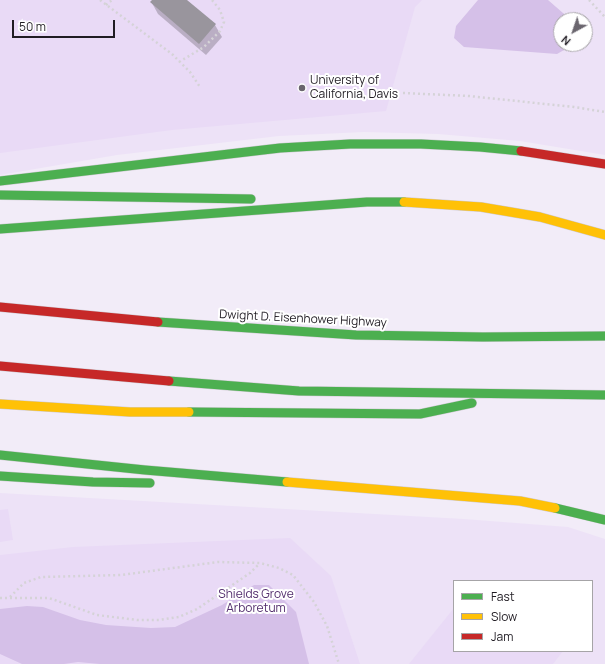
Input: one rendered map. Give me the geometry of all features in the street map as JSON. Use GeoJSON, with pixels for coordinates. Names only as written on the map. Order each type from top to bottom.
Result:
{"type":"FeatureCollection","features":[{"type":"Feature","properties":{"kind":"highway"},"geometry":{"type":"LineString","coordinates":[[0,181],[264,150],[350,144],[421,144],[480,147],[535,153],[605,164]]}},
{"type":"Feature","properties":{"kind":"highway"},"geometry":{"type":"LineString","coordinates":[[0,195],[245,198],[305,206]]}},
{"type":"Feature","properties":{"kind":"highway"},"geometry":{"type":"LineString","coordinates":[[0,229],[367,202],[424,202],[481,207],[540,217],[605,235]]}},
{"type":"Feature","properties":{"kind":"highway","name":"Dwight D. Eisenhower Highway"},"geometry":{"type":"LineString","coordinates":[[0,307],[144,321],[356,335],[483,337],[605,336]]}},
{"type":"Feature","properties":{"kind":"highway"},"geometry":{"type":"LineString","coordinates":[[0,366],[111,377],[299,391],[510,396],[605,395]]}},
{"type":"Feature","properties":{"kind":"highway"},"geometry":{"type":"LineString","coordinates":[[0,404],[130,412],[420,414],[510,396]]}},
{"type":"Feature","properties":{"kind":"highway"},"geometry":{"type":"LineString","coordinates":[[0,455],[144,470],[520,501],[578,512],[605,520]]}},
{"type":"Feature","properties":{"kind":"highway"},"geometry":{"type":"LineString","coordinates":[[0,476],[93,482],[156,483]]}},
{"type":"Feature","properties":{"kind":"highway"},"geometry":{"type":"LineString","coordinates":[[188,483],[315,484]]}},
{"type":"Feature","properties":{"kind":"path"},"geometry":{"type":"LineString","coordinates":[[100,0],[179,62],[190,72],[200,88]]}},
{"type":"Feature","properties":{"kind":"path"},"geometry":{"type":"LineString","coordinates":[[106,4],[112,0]]}},
{"type":"Feature","properties":{"kind":"path"},"geometry":{"type":"LineString","coordinates":[[179,62],[212,41],[220,31],[224,22],[220,10],[212,0]]}},
{"type":"Feature","properties":{"kind":"path"},"geometry":{"type":"LineString","coordinates":[[589,0],[605,16]]}},
{"type":"Feature","properties":{"kind":"path"},"geometry":{"type":"LineString","coordinates":[[403,93],[469,96],[574,107],[605,112]]}},
{"type":"Feature","properties":{"kind":"path"},"geometry":{"type":"LineString","coordinates":[[10,597],[24,583],[40,577],[121,576],[218,562],[260,563],[279,568],[293,575],[314,602],[327,626],[339,664]]}},
{"type":"Feature","properties":{"kind":"path"},"geometry":{"type":"LineString","coordinates":[[0,598],[49,598],[98,615],[137,620],[159,620],[178,617],[197,610],[250,573],[260,563]]}},
{"type":"Feature","properties":{"kind":"shaded area","name":"University of California, Davis"},"geometry":{"type":"Polygon","coordinates":[[[0,0],[605,0],[605,155],[520,141],[438,134],[364,132],[279,136],[117,155],[0,175],[0,0]]]}},
{"type":"Feature","properties":{"kind":"shaded area"},"geometry":{"type":"Polygon","coordinates":[[[478,0],[548,0],[562,12],[553,12],[553,52],[560,52],[557,54],[464,47],[454,38],[456,26],[478,0]]]}},
{"type":"Feature","properties":{"kind":"shaded area"},"geometry":{"type":"Polygon","coordinates":[[[0,493],[464,519],[568,527],[605,539],[605,664],[0,664],[0,493]]]}},
{"type":"Feature","properties":{"kind":"shaded area"},"geometry":{"type":"Polygon","coordinates":[[[254,585],[269,585],[296,612],[309,664],[100,664],[78,662],[64,664],[22,664],[0,654],[0,609],[27,606],[43,607],[80,620],[106,625],[151,628],[175,627],[222,605],[254,585]]]}},
{"type":"Feature","properties":{"kind":"green space"},"geometry":{"type":"Polygon","coordinates":[[[0,0],[422,0],[415,7],[386,111],[172,130],[0,153],[0,0]]]}},
{"type":"Feature","properties":{"kind":"green space"},"geometry":{"type":"Polygon","coordinates":[[[8,509],[13,540],[0,542],[0,510],[8,509]]]}},
{"type":"Feature","properties":{"kind":"green space","name":"Shields Grove Arboretum"},"geometry":{"type":"Polygon","coordinates":[[[290,538],[331,576],[360,664],[0,664],[0,555],[73,547],[290,538]]]}},
{"type":"Feature","properties":{"kind":"green space"},"geometry":{"type":"Polygon","coordinates":[[[453,609],[453,652],[562,652],[553,664],[409,664],[453,609]]]}},
{"type":"Feature","properties":{"kind":"building"},"geometry":{"type":"Polygon","coordinates":[[[152,0],[187,0],[216,24],[199,44],[150,2],[152,0]]]}},
{"type":"Feature","properties":{"kind":"traffic: fast"},"geometry":{"type":"LineString","coordinates":[[0,181],[280,148],[350,144],[421,144],[521,151]]}},
{"type":"Feature","properties":{"kind":"traffic: fast"},"geometry":{"type":"LineString","coordinates":[[0,195],[251,199]]}},
{"type":"Feature","properties":{"kind":"traffic: fast"},"geometry":{"type":"LineString","coordinates":[[0,229],[367,202],[404,202]]}},
{"type":"Feature","properties":{"kind":"traffic: fast"},"geometry":{"type":"LineString","coordinates":[[158,322],[356,335],[483,337],[605,336]]}},
{"type":"Feature","properties":{"kind":"traffic: fast"},"geometry":{"type":"LineString","coordinates":[[169,381],[299,391],[605,395]]}},
{"type":"Feature","properties":{"kind":"traffic: fast"},"geometry":{"type":"LineString","coordinates":[[189,412],[420,414],[472,403]]}},
{"type":"Feature","properties":{"kind":"traffic: fast"},"geometry":{"type":"LineString","coordinates":[[0,455],[145,470],[287,482]]}},
{"type":"Feature","properties":{"kind":"traffic: fast"},"geometry":{"type":"LineString","coordinates":[[0,476],[93,482],[150,483]]}},
{"type":"Feature","properties":{"kind":"traffic: fast"},"geometry":{"type":"LineString","coordinates":[[555,508],[605,520]]}},
{"type":"Feature","properties":{"kind":"traffic: slow"},"geometry":{"type":"LineString","coordinates":[[404,202],[481,207],[540,217],[605,235]]}},
{"type":"Feature","properties":{"kind":"traffic: slow"},"geometry":{"type":"LineString","coordinates":[[0,404],[130,412],[189,412]]}},
{"type":"Feature","properties":{"kind":"traffic: slow"},"geometry":{"type":"LineString","coordinates":[[287,482],[520,501],[555,508]]}},
{"type":"Feature","properties":{"kind":"traffic: jam"},"geometry":{"type":"LineString","coordinates":[[521,151],[605,164]]}},
{"type":"Feature","properties":{"kind":"traffic: jam"},"geometry":{"type":"LineString","coordinates":[[0,307],[158,322]]}},
{"type":"Feature","properties":{"kind":"traffic: jam"},"geometry":{"type":"LineString","coordinates":[[0,366],[169,381]]}},
{"type":"Feature","properties":{"kind":"place","name":"University of California, Davis"},"geometry":{"type":"Point","coordinates":[302,88]}}]}
